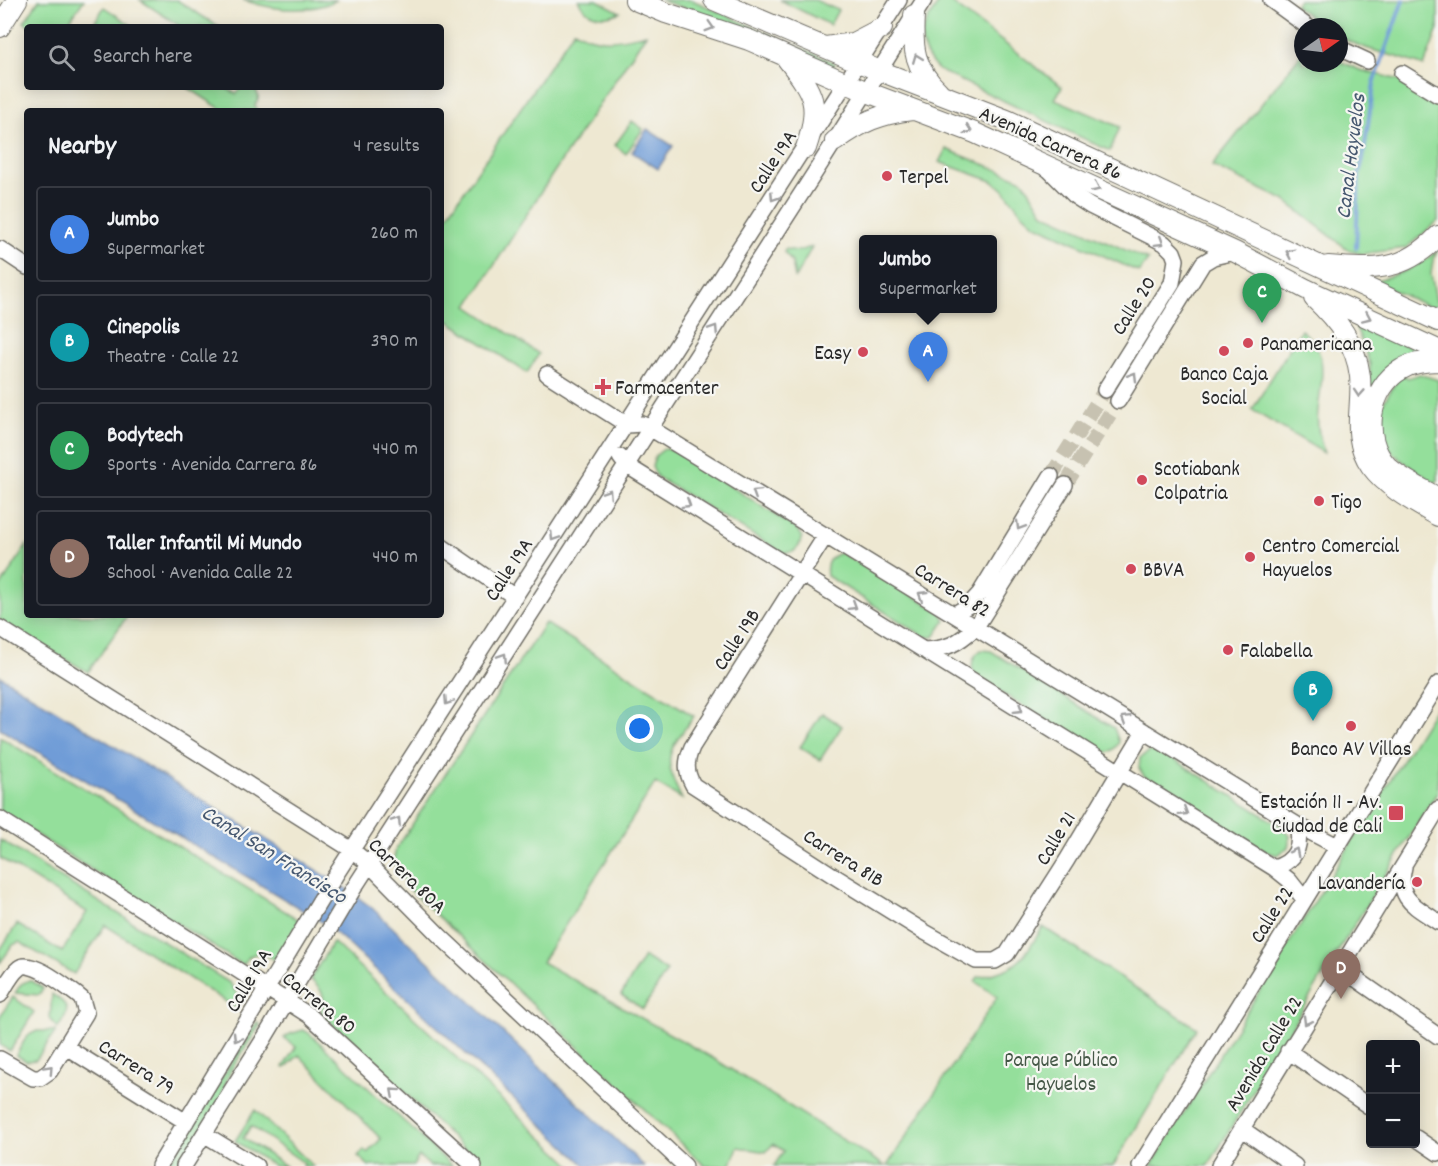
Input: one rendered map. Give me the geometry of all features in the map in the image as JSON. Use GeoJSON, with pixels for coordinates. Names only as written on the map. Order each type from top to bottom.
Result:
{"type":"FeatureCollection","features":[{"type":"Feature","properties":{"kind":"main road"},"geometry":{"type":"LineString","coordinates":[[0,27],[17,0]]}},
{"type":"Feature","properties":{"kind":"main road","name":"Avenida Carrera 86"},"geometry":{"type":"LineString","coordinates":[[635,0],[741,38],[867,92],[975,132],[1235,252],[1306,290],[1438,350]]}},
{"type":"Feature","properties":{"kind":"main road","name":"Avenida Carrera 86"},"geometry":{"type":"LineString","coordinates":[[719,1],[821,47],[1040,135],[1316,266],[1438,321]]}},
{"type":"Feature","properties":{"kind":"main road"},"geometry":{"type":"LineString","coordinates":[[919,7],[914,51],[923,73],[941,94]]}},
{"type":"Feature","properties":{"kind":"main road"},"geometry":{"type":"LineString","coordinates":[[821,47],[853,43],[882,28]]}},
{"type":"Feature","properties":{"kind":"main road"},"geometry":{"type":"LineString","coordinates":[[785,57],[807,87],[814,106],[814,125],[806,148]]}},
{"type":"Feature","properties":{"kind":"main road"},"geometry":{"type":"LineString","coordinates":[[835,141],[868,120],[882,115],[913,110]]}},
{"type":"Feature","properties":{"kind":"main road"},"geometry":{"type":"LineString","coordinates":[[1316,266],[1367,269],[1404,262],[1419,254],[1438,236]]}},
{"type":"Feature","properties":{"kind":"main road"},"geometry":{"type":"LineString","coordinates":[[1306,290],[1334,317],[1344,331],[1357,361],[1360,379],[1358,432],[1364,452],[1372,467],[1404,495],[1438,516]]}},
{"type":"Feature","properties":{"kind":"main road"},"geometry":{"type":"LineString","coordinates":[[1438,361],[1410,365],[1392,376],[1378,395],[1372,410],[1371,430],[1375,447],[1388,467],[1438,498]]}},
{"type":"Feature","properties":{"kind":"street","name":"Calle 19A"},"geometry":{"type":"LineString","coordinates":[[159,1166],[335,876],[900,0]]}},
{"type":"Feature","properties":{"kind":"street"},"geometry":{"type":"LineString","coordinates":[[1271,0],[1296,18]]}},
{"type":"Feature","properties":{"kind":"street","name":"Calle 19A"},"geometry":{"type":"LineString","coordinates":[[184,1166],[369,864],[867,92],[919,7]]}},
{"type":"Feature","properties":{"kind":"street"},"geometry":{"type":"LineString","coordinates":[[1348,52],[1367,62]]}},
{"type":"Feature","properties":{"kind":"street"},"geometry":{"type":"LineString","coordinates":[[1402,73],[1438,95]]}},
{"type":"Feature","properties":{"kind":"street","name":"Calle 20"},"geometry":{"type":"LineString","coordinates":[[1043,164],[1076,197],[1102,213],[1164,243],[1173,252],[1176,260],[1172,283],[1105,390]]}},
{"type":"Feature","properties":{"kind":"street"},"geometry":{"type":"LineString","coordinates":[[0,249],[24,265]]}},
{"type":"Feature","properties":{"kind":"street","name":"Calle 20"},"geometry":{"type":"LineString","coordinates":[[1118,400],[1203,263],[1213,257],[1235,252]]}},
{"type":"Feature","properties":{"kind":"street","name":"Carrera 82"},"geometry":{"type":"LineString","coordinates":[[547,374],[627,425],[642,424],[650,428],[1297,825],[1337,846]]}},
{"type":"Feature","properties":{"kind":"street"},"geometry":{"type":"LineString","coordinates":[[617,440],[619,454],[626,465],[1274,868],[1289,880],[1304,899]]}},
{"type":"Feature","properties":{"kind":"street"},"geometry":{"type":"LineString","coordinates":[[955,614],[969,606],[980,593],[1051,476]]}},
{"type":"Feature","properties":{"kind":"street"},"geometry":{"type":"LineString","coordinates":[[922,650],[951,646],[961,641],[976,627],[1065,485]]}},
{"type":"Feature","properties":{"kind":"street","name":"Calle 19B"},"geometry":{"type":"LineString","coordinates":[[686,767],[692,747],[826,535]]}},
{"type":"Feature","properties":{"kind":"street"},"geometry":{"type":"LineString","coordinates":[[444,548],[515,597]]}},
{"type":"Feature","properties":{"kind":"street","name":"Carrera 80A"},"geometry":{"type":"LineString","coordinates":[[0,628],[352,850],[369,864],[449,945],[685,1166]]}},
{"type":"Feature","properties":{"kind":"street","name":"Calle 22"},"geometry":{"type":"LineString","coordinates":[[1140,1166],[1438,684]]}},
{"type":"Feature","properties":{"kind":"street","name":"Calle 21"},"geometry":{"type":"LineString","coordinates":[[995,961],[1007,954],[1144,731]]}},
{"type":"Feature","properties":{"kind":"street","name":"Carrera 81B"},"geometry":{"type":"LineString","coordinates":[[686,767],[693,785],[923,932],[976,961],[995,961]]}},
{"type":"Feature","properties":{"kind":"street","name":"Avenida Calle 22"},"geometry":{"type":"LineString","coordinates":[[1219,1166],[1438,809]]}},
{"type":"Feature","properties":{"kind":"street","name":"Carrera 80"},"geometry":{"type":"LineString","coordinates":[[0,819],[310,1016],[474,1166]]}},
{"type":"Feature","properties":{"kind":"street"},"geometry":{"type":"LineString","coordinates":[[1274,868],[1289,862],[1297,851],[1300,836],[1297,825]]}},
{"type":"Feature","properties":{"kind":"street"},"geometry":{"type":"LineString","coordinates":[[1406,860],[1401,879],[1407,900]]}},
{"type":"Feature","properties":{"kind":"street"},"geometry":{"type":"LineString","coordinates":[[1370,917],[1389,903],[1407,900],[1438,922]]}},
{"type":"Feature","properties":{"kind":"street","name":"Carrera 79"},"geometry":{"type":"LineString","coordinates":[[0,995],[17,969],[26,964],[37,968],[76,994],[82,999],[86,1013],[50,1071],[40,1078],[27,1076],[0,1059]]}},
{"type":"Feature","properties":{"kind":"street"},"geometry":{"type":"LineString","coordinates":[[1340,967],[1438,1036]]}},
{"type":"Feature","properties":{"kind":"street","name":"Carrera 79"},"geometry":{"type":"LineString","coordinates":[[66,1047],[186,1122]]}},
{"type":"Feature","properties":{"kind":"street"},"geometry":{"type":"LineString","coordinates":[[1288,1052],[1366,1104]]}},
{"type":"Feature","properties":{"kind":"street"},"geometry":{"type":"LineString","coordinates":[[1242,1129],[1295,1166]]}},
{"type":"Feature","properties":{"kind":"street"},"geometry":{"type":"LineString","coordinates":[[204,1134],[256,1166]]}},
{"type":"Feature","properties":{"kind":"street"},"geometry":{"type":"LineString","coordinates":[[1420,1141],[1438,1153]]}},
{"type":"Feature","properties":{"kind":"green space"},"geometry":{"type":"Polygon","coordinates":[[[39,0],[84,0],[67,24],[27,24],[24,22],[39,0]]]}},
{"type":"Feature","properties":{"kind":"green space"},"geometry":{"type":"Polygon","coordinates":[[[140,0],[177,0],[214,24],[176,24],[140,0]]]}},
{"type":"Feature","properties":{"kind":"green space"},"geometry":{"type":"Polygon","coordinates":[[[243,0],[337,0],[314,7],[290,9],[243,0]]]}},
{"type":"Feature","properties":{"kind":"green space"},"geometry":{"type":"Polygon","coordinates":[[[578,0],[597,0],[620,12],[608,16],[596,15],[586,10],[578,0]]]}},
{"type":"Feature","properties":{"kind":"green space"},"geometry":{"type":"Polygon","coordinates":[[[660,0],[692,0],[835,63],[833,68],[712,17],[660,0]]]}},
{"type":"Feature","properties":{"kind":"green space"},"geometry":{"type":"Polygon","coordinates":[[[780,0],[815,0],[838,10],[830,25],[780,0]]]}},
{"type":"Feature","properties":{"kind":"green space"},"geometry":{"type":"Polygon","coordinates":[[[941,0],[948,0],[1062,87],[1055,99],[1120,127],[1110,151],[938,70],[925,51],[922,35],[928,19],[941,0]]]}},
{"type":"Feature","properties":{"kind":"green space"},"geometry":{"type":"Polygon","coordinates":[[[1299,0],[1438,0],[1438,29],[1424,66],[1348,40],[1348,18],[1312,18],[1295,5],[1299,0]]]}},
{"type":"Feature","properties":{"kind":"green space"},"geometry":{"type":"Polygon","coordinates":[[[104,7],[130,24],[94,24],[104,7]]]}},
{"type":"Feature","properties":{"kind":"green space"},"geometry":{"type":"Polygon","coordinates":[[[574,30],[601,40],[618,40],[646,34],[468,306],[539,354],[527,373],[444,318],[444,221],[574,30]]]}},
{"type":"Feature","properties":{"kind":"green space"},"geometry":{"type":"Polygon","coordinates":[[[1294,63],[1294,72],[1348,72],[1348,65],[1403,81],[1438,103],[1438,221],[1406,248],[1362,254],[1350,251],[1284,200],[1212,166],[1294,63]]]}},
{"type":"Feature","properties":{"kind":"green space"},"geometry":{"type":"Polygon","coordinates":[[[192,90],[230,90],[236,94],[239,90],[256,90],[259,98],[255,105],[256,108],[219,108],[192,90]]]}},
{"type":"Feature","properties":{"kind":"green space"},"geometry":{"type":"Polygon","coordinates":[[[632,121],[643,129],[626,154],[615,145],[632,121]]]}},
{"type":"Feature","properties":{"kind":"green space"},"geometry":{"type":"Polygon","coordinates":[[[946,149],[1023,180],[1043,213],[1148,260],[1139,272],[1034,224],[1003,189],[992,181],[939,162],[946,149]]]}},
{"type":"Feature","properties":{"kind":"green space"},"geometry":{"type":"Polygon","coordinates":[[[812,247],[795,278],[792,262],[784,252],[785,249],[798,251],[812,247]]]}},
{"type":"Feature","properties":{"kind":"green space"},"geometry":{"type":"Polygon","coordinates":[[[1437,251],[1431,274],[1438,311],[1373,281],[1407,270],[1437,251]]]}},
{"type":"Feature","properties":{"kind":"green space"},"geometry":{"type":"Polygon","coordinates":[[[1354,322],[1423,352],[1399,360],[1369,396],[1370,364],[1354,322]]]}},
{"type":"Feature","properties":{"kind":"green space"},"geometry":{"type":"Polygon","coordinates":[[[1301,330],[1317,348],[1322,367],[1318,422],[1324,453],[1252,410],[1301,330]]]}},
{"type":"Feature","properties":{"kind":"green space"},"geometry":{"type":"Polygon","coordinates":[[[1401,373],[1408,378],[1420,374],[1438,380],[1438,480],[1435,483],[1401,460],[1388,448],[1381,436],[1379,410],[1401,373]]]}},
{"type":"Feature","properties":{"kind":"green space"},"geometry":{"type":"Polygon","coordinates":[[[664,449],[674,450],[797,529],[802,536],[799,546],[793,552],[783,553],[657,477],[652,467],[655,456],[664,449]]]}},
{"type":"Feature","properties":{"kind":"green space"},"geometry":{"type":"Polygon","coordinates":[[[24,550],[24,618],[126,618],[88,672],[0,622],[0,587],[24,550]]]}},
{"type":"Feature","properties":{"kind":"green space"},"geometry":{"type":"Polygon","coordinates":[[[841,553],[941,612],[945,621],[934,637],[925,637],[827,576],[829,561],[833,556],[841,553]]]}},
{"type":"Feature","properties":{"kind":"green space"},"geometry":{"type":"Polygon","coordinates":[[[545,623],[694,716],[678,738],[670,755],[671,773],[682,799],[655,783],[542,962],[716,1060],[885,1166],[774,1166],[784,1151],[773,1144],[766,1152],[738,1147],[730,1166],[705,1166],[410,890],[393,862],[396,849],[545,623]]]}},
{"type":"Feature","properties":{"kind":"green space"},"geometry":{"type":"Polygon","coordinates":[[[981,650],[991,651],[1114,728],[1119,742],[1116,747],[1103,754],[975,677],[972,662],[981,650]]]}},
{"type":"Feature","properties":{"kind":"green space"},"geometry":{"type":"Polygon","coordinates":[[[1438,703],[1438,791],[1208,1166],[1151,1166],[1438,703]]]}},
{"type":"Feature","properties":{"kind":"green space"},"geometry":{"type":"Polygon","coordinates":[[[822,713],[842,726],[820,760],[800,747],[822,713]]]}},
{"type":"Feature","properties":{"kind":"green space"},"geometry":{"type":"Polygon","coordinates":[[[0,737],[301,921],[277,961],[267,956],[254,954],[243,965],[0,812],[0,737]]]}},
{"type":"Feature","properties":{"kind":"green space"},"geometry":{"type":"Polygon","coordinates":[[[1152,750],[1161,751],[1282,827],[1290,836],[1288,847],[1278,855],[1266,852],[1144,776],[1139,768],[1140,758],[1152,750]]]}},
{"type":"Feature","properties":{"kind":"green space"},"geometry":{"type":"Polygon","coordinates":[[[0,840],[230,983],[238,995],[236,1008],[105,925],[74,974],[19,942],[13,945],[0,963],[0,950],[17,924],[62,952],[87,912],[0,858],[0,840]]]}},
{"type":"Feature","properties":{"kind":"green space","name":"Parque Público Hayuelos"},"geometry":{"type":"Polygon","coordinates":[[[1043,927],[1197,1028],[1113,1166],[887,1166],[997,997],[975,981],[978,977],[1003,970],[1018,962],[1043,927]]]}},
{"type":"Feature","properties":{"kind":"green space"},"geometry":{"type":"Polygon","coordinates":[[[333,942],[572,1166],[483,1166],[320,1013],[324,1002],[323,994],[310,979],[333,942]]]}},
{"type":"Feature","properties":{"kind":"green space"},"geometry":{"type":"Polygon","coordinates":[[[644,957],[667,971],[643,1009],[621,995],[644,957]]]}},
{"type":"Feature","properties":{"kind":"green space"},"geometry":{"type":"Polygon","coordinates":[[[29,980],[43,988],[39,995],[15,993],[21,984],[29,980]]]}},
{"type":"Feature","properties":{"kind":"green space"},"geometry":{"type":"Polygon","coordinates":[[[52,994],[63,1002],[67,1009],[58,1028],[50,1020],[52,994]]]}},
{"type":"Feature","properties":{"kind":"green space"},"geometry":{"type":"Polygon","coordinates":[[[13,997],[34,1012],[10,1051],[0,1045],[0,1016],[13,997]]]}},
{"type":"Feature","properties":{"kind":"green space"},"geometry":{"type":"Polygon","coordinates":[[[257,1022],[260,1025],[230,1072],[219,1103],[179,1166],[166,1166],[257,1022]]]}},
{"type":"Feature","properties":{"kind":"green space"},"geometry":{"type":"Polygon","coordinates":[[[303,1030],[309,1033],[452,1166],[430,1166],[419,1156],[413,1166],[369,1166],[358,1156],[364,1150],[367,1153],[381,1139],[299,1055],[285,1068],[283,1067],[296,1047],[284,1038],[303,1030]]]}},
{"type":"Feature","properties":{"kind":"green space"},"geometry":{"type":"Polygon","coordinates":[[[37,1031],[56,1031],[36,1060],[26,1061],[16,1055],[27,1036],[37,1031]]]}},
{"type":"Feature","properties":{"kind":"green space"},"geometry":{"type":"Polygon","coordinates":[[[255,1110],[313,1166],[303,1166],[304,1163],[251,1126],[243,1138],[286,1166],[274,1166],[235,1141],[255,1110]]]}},
{"type":"Feature","properties":{"kind":"water"},"geometry":{"type":"Polygon","coordinates":[[[647,129],[673,146],[658,169],[632,152],[647,129]]]}},
{"type":"Feature","properties":{"kind":"water","name":"Canal San Francisco"},"geometry":{"type":"Polygon","coordinates":[[[0,676],[347,889],[372,908],[644,1166],[586,1166],[324,923],[0,729],[0,676]]]}},
{"type":"Feature","properties":{"kind":"waterway","name":"Canal Hayuelos"},"geometry":{"type":"LineString","coordinates":[[1356,248],[1359,174],[1374,83],[1403,0]]}},
{"type":"Feature","properties":{"kind":"tunnel"},"geometry":{"type":"LineString","coordinates":[[1051,476],[1105,390]]}},
{"type":"Feature","properties":{"kind":"tunnel"},"geometry":{"type":"LineString","coordinates":[[1065,485],[1118,401]]}},
{"type":"Feature","properties":{"kind":"place","name":"Terpel"},"geometry":{"type":"Point","coordinates":[887,176]}},
{"type":"Feature","properties":{"kind":"place","name":"Bodytech"},"geometry":{"type":"Point","coordinates":[1262,323]}},
{"type":"Feature","properties":{"kind":"place","name":"Panamericana"},"geometry":{"type":"Point","coordinates":[1248,343]}},
{"type":"Feature","properties":{"kind":"place","name":"Banco Caja Social"},"geometry":{"type":"Point","coordinates":[1224,351]}},
{"type":"Feature","properties":{"kind":"place","name":"Easy"},"geometry":{"type":"Point","coordinates":[863,352]}},
{"type":"Feature","properties":{"kind":"place","name":"Jumbo"},"geometry":{"type":"Point","coordinates":[928,382]}},
{"type":"Feature","properties":{"kind":"place","name":"Farmacenter"},"geometry":{"type":"Point","coordinates":[603,387]}},
{"type":"Feature","properties":{"kind":"place","name":"Scotiabank Colpatria"},"geometry":{"type":"Point","coordinates":[1142,480]}},
{"type":"Feature","properties":{"kind":"place","name":"Tigo"},"geometry":{"type":"Point","coordinates":[1319,501]}},
{"type":"Feature","properties":{"kind":"place","name":"Centro Comercial Hayuelos"},"geometry":{"type":"Point","coordinates":[1250,557]}},
{"type":"Feature","properties":{"kind":"place","name":"BBVA"},"geometry":{"type":"Point","coordinates":[1131,569]}},
{"type":"Feature","properties":{"kind":"place","name":"Falabella"},"geometry":{"type":"Point","coordinates":[1228,650]}},
{"type":"Feature","properties":{"kind":"place","name":"Cinepolis"},"geometry":{"type":"Point","coordinates":[1313,721]}},
{"type":"Feature","properties":{"kind":"place","name":"Banco AV Villas"},"geometry":{"type":"Point","coordinates":[1351,726]}},
{"type":"Feature","properties":{"kind":"place","name":"Estación 11 - Av. Ciudad de Cali"},"geometry":{"type":"Point","coordinates":[1396,813]}},
{"type":"Feature","properties":{"kind":"place","name":"Lavandería"},"geometry":{"type":"Point","coordinates":[1417,882]}},
{"type":"Feature","properties":{"kind":"place","name":"Taller Infantil Mi Mundo"},"geometry":{"type":"Point","coordinates":[1341,999]}}]}
